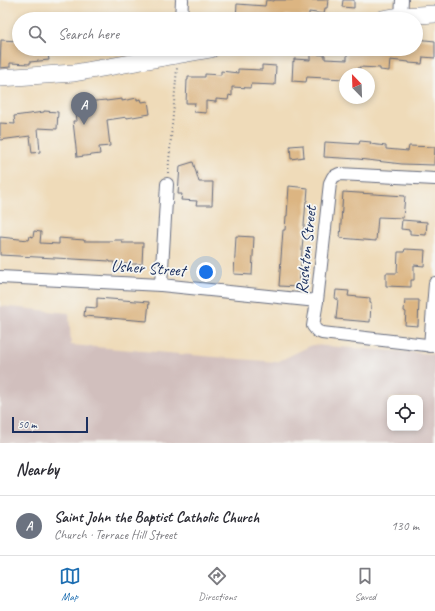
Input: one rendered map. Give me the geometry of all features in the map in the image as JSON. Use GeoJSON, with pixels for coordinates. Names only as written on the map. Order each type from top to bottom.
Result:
{"type":"FeatureCollection","features":[{"type":"Feature","properties":{"kind":"street"},"geometry":{"type":"LineString","coordinates":[[181,12],[182,0]]}},
{"type":"Feature","properties":{"kind":"street"},"geometry":{"type":"LineString","coordinates":[[402,8],[435,14]]}},
{"type":"Feature","properties":{"kind":"street"},"geometry":{"type":"LineString","coordinates":[[0,78],[74,73],[158,56]]}},
{"type":"Feature","properties":{"kind":"street","name":"Rushton Street"},"geometry":{"type":"LineString","coordinates":[[433,346],[322,333],[317,331],[313,326],[318,301],[330,183],[333,177],[339,174],[435,179]]}},
{"type":"Feature","properties":{"kind":"street"},"geometry":{"type":"LineString","coordinates":[[162,285],[167,184]]}},
{"type":"Feature","properties":{"kind":"street","name":"Usher Street"},"geometry":{"type":"LineString","coordinates":[[0,276],[162,285],[318,301]]}},
{"type":"Feature","properties":{"kind":"street"},"geometry":{"type":"LineString","coordinates":[[433,346],[435,283]]}},
{"type":"Feature","properties":{"kind":"path"},"geometry":{"type":"LineString","coordinates":[[167,184],[178,56]]}},
{"type":"Feature","properties":{"kind":"shaded area"},"geometry":{"type":"Polygon","coordinates":[[[0,306],[69,313],[71,345],[277,362],[312,345],[435,354],[435,443],[0,443],[0,306]]]}},
{"type":"Feature","properties":{"kind":"building"},"geometry":{"type":"Polygon","coordinates":[[[266,0],[328,0],[327,8],[325,8],[324,12],[236,12],[237,4],[265,6],[266,0]]]}},
{"type":"Feature","properties":{"kind":"building"},"geometry":{"type":"Polygon","coordinates":[[[343,0],[354,0],[354,8],[342,7],[343,0]]]}},
{"type":"Feature","properties":{"kind":"building"},"geometry":{"type":"Polygon","coordinates":[[[1,40],[12,41],[12,56],[48,56],[49,60],[30,62],[30,64],[10,63],[10,67],[0,68],[1,40]]]}},
{"type":"Feature","properties":{"kind":"building"},"geometry":{"type":"Polygon","coordinates":[[[423,40],[435,41],[435,58],[423,57],[422,64],[390,60],[389,71],[380,70],[380,68],[339,68],[339,79],[307,77],[306,82],[292,81],[294,59],[310,60],[310,56],[325,56],[325,59],[347,60],[347,56],[423,56],[423,40]]]}},
{"type":"Feature","properties":{"kind":"building"},"geometry":{"type":"Polygon","coordinates":[[[262,65],[276,66],[275,85],[251,84],[250,88],[232,87],[232,96],[229,95],[228,100],[216,99],[216,102],[206,101],[206,113],[194,112],[195,103],[186,103],[188,77],[205,77],[205,74],[221,75],[221,71],[238,73],[238,69],[262,70],[262,65]]]}},
{"type":"Feature","properties":{"kind":"building"},"geometry":{"type":"Polygon","coordinates":[[[137,98],[137,100],[141,99],[142,102],[148,101],[150,114],[107,120],[110,146],[99,147],[100,154],[77,157],[73,121],[77,121],[75,103],[122,99],[122,101],[137,98]]]}},
{"type":"Feature","properties":{"kind":"building"},"geometry":{"type":"Polygon","coordinates":[[[44,111],[58,112],[57,129],[38,128],[40,152],[32,153],[30,136],[0,140],[0,123],[15,124],[14,116],[44,111]]]}},
{"type":"Feature","properties":{"kind":"building"},"geometry":{"type":"Polygon","coordinates":[[[360,141],[386,146],[386,149],[408,151],[409,146],[435,147],[434,165],[402,164],[324,157],[325,142],[359,144],[360,141]]]}},
{"type":"Feature","properties":{"kind":"building"},"geometry":{"type":"Polygon","coordinates":[[[303,145],[304,157],[291,159],[290,146],[303,145]]]}},
{"type":"Feature","properties":{"kind":"building"},"geometry":{"type":"Polygon","coordinates":[[[193,162],[199,182],[213,182],[212,205],[196,205],[197,201],[181,200],[182,194],[178,194],[180,166],[193,162]]]}},
{"type":"Feature","properties":{"kind":"building"},"geometry":{"type":"Polygon","coordinates":[[[289,186],[308,188],[299,287],[279,286],[283,230],[285,230],[287,216],[289,186]]]}},
{"type":"Feature","properties":{"kind":"building"},"geometry":{"type":"Polygon","coordinates":[[[343,192],[405,196],[403,218],[378,217],[376,241],[340,238],[343,192]]]}},
{"type":"Feature","properties":{"kind":"building"},"geometry":{"type":"Polygon","coordinates":[[[402,220],[427,222],[426,235],[410,234],[410,230],[401,229],[402,220]]]}},
{"type":"Feature","properties":{"kind":"building"},"geometry":{"type":"Polygon","coordinates":[[[34,231],[41,232],[40,243],[59,244],[59,238],[84,241],[123,240],[122,243],[143,243],[142,264],[124,264],[123,267],[114,267],[114,262],[110,261],[0,255],[0,237],[29,240],[30,236],[33,237],[34,231]]]}},
{"type":"Feature","properties":{"kind":"building"},"geometry":{"type":"Polygon","coordinates":[[[236,236],[254,237],[252,275],[234,274],[236,236]]]}},
{"type":"Feature","properties":{"kind":"building"},"geometry":{"type":"Polygon","coordinates":[[[405,249],[425,250],[424,266],[414,265],[414,280],[411,280],[411,287],[386,286],[386,273],[397,273],[398,252],[404,252],[405,249]]]}},
{"type":"Feature","properties":{"kind":"building"},"geometry":{"type":"Polygon","coordinates":[[[336,290],[349,291],[348,296],[370,298],[370,322],[336,319],[338,299],[335,299],[336,290]]]}},
{"type":"Feature","properties":{"kind":"building"},"geometry":{"type":"Polygon","coordinates":[[[97,298],[149,302],[147,321],[84,316],[85,307],[97,308],[97,298]]]}},
{"type":"Feature","properties":{"kind":"building"},"geometry":{"type":"Polygon","coordinates":[[[405,300],[419,300],[418,326],[405,325],[405,300]]]}},
{"type":"Feature","properties":{"kind":"place","name":"Saint John the Baptist Catholic Church"},"geometry":{"type":"Point","coordinates":[84,125]}}]}
